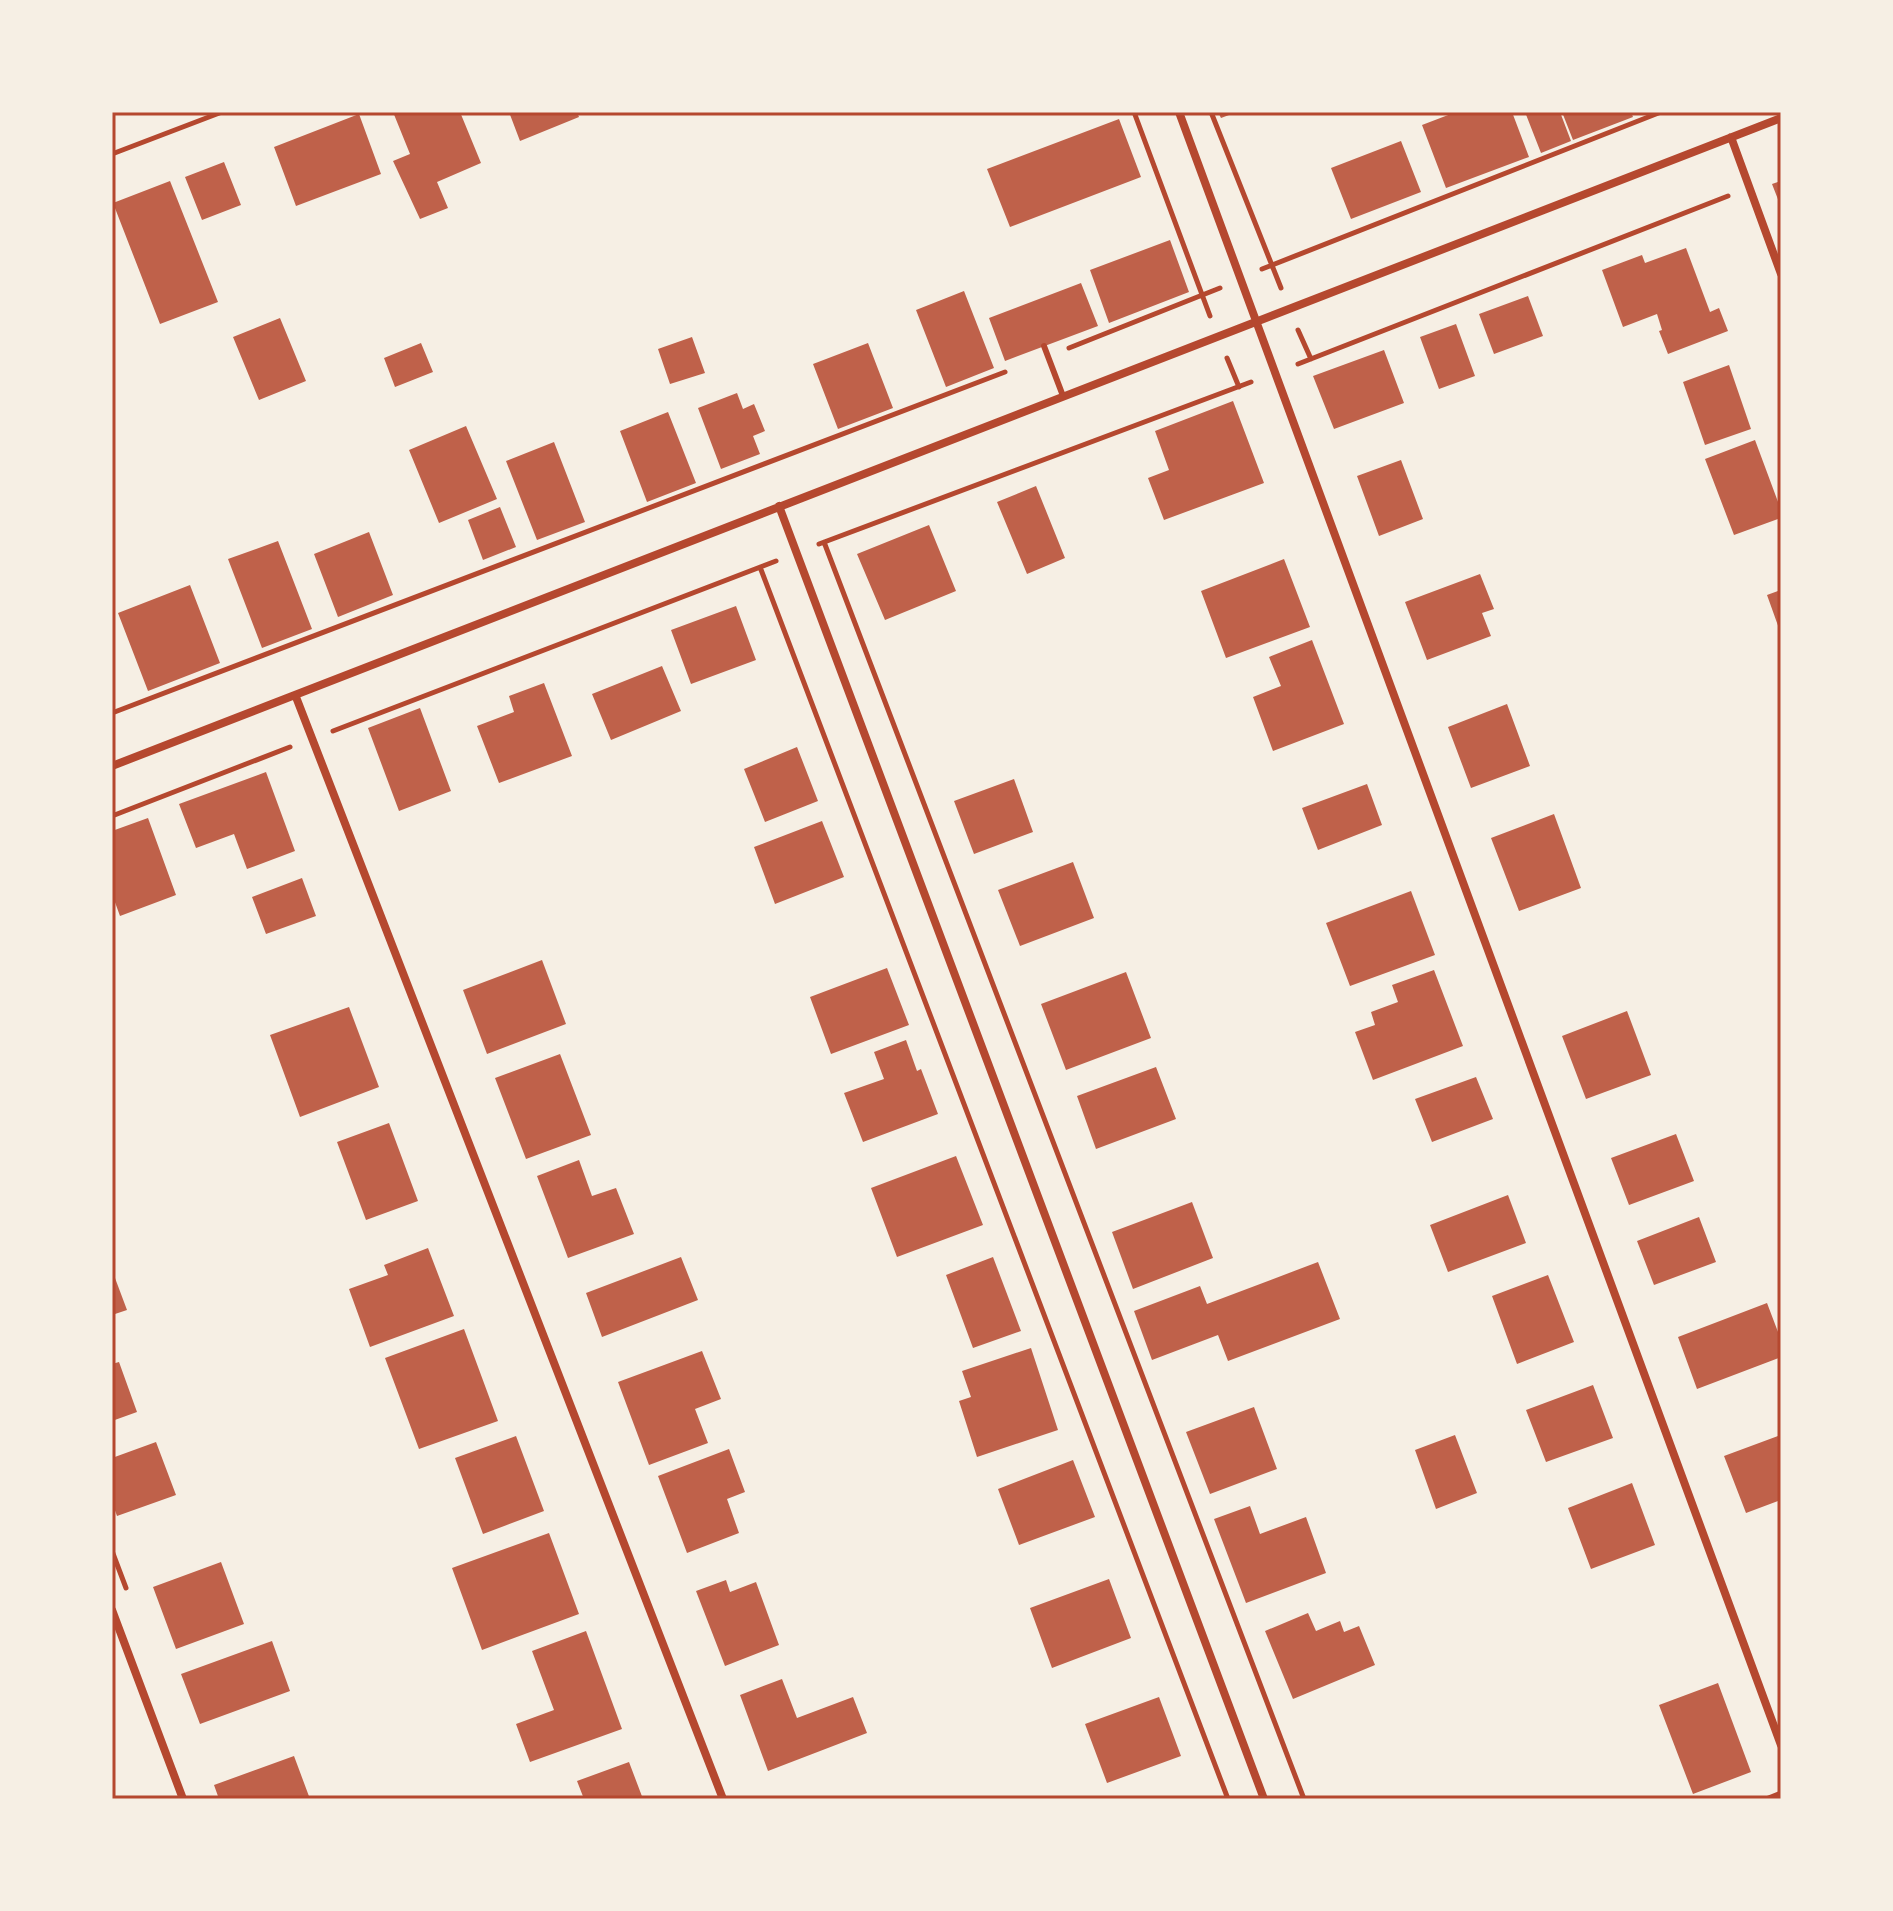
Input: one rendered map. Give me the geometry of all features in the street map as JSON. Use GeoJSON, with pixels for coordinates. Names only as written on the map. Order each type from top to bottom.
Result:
{"type":"FeatureCollection","features":[{"type":"Feature","properties":{"kind":"street"},"geometry":{"type":"LineString","coordinates":[[1179,112],[1781,1745]]}},
{"type":"Feature","properties":{"kind":"street"},"geometry":{"type":"LineString","coordinates":[[112,766],[1781,118]]}},
{"type":"Feature","properties":{"kind":"street"},"geometry":{"type":"LineString","coordinates":[[1731,137],[1781,274]]}},
{"type":"Feature","properties":{"kind":"street"},"geometry":{"type":"LineString","coordinates":[[779,506],[1264,1799]]}},
{"type":"Feature","properties":{"kind":"street"},"geometry":{"type":"LineString","coordinates":[[296,697],[723,1799]]}},
{"type":"Feature","properties":{"kind":"street"},"geometry":{"type":"LineString","coordinates":[[112,1610],[183,1799]]}},
{"type":"Feature","properties":{"kind":"lane"},"geometry":{"type":"LineString","coordinates":[[1044,346],[1063,396]]}},
{"type":"Feature","properties":{"kind":"path"},"geometry":{"type":"LineString","coordinates":[[112,154],[222,112]]}},
{"type":"Feature","properties":{"kind":"path"},"geometry":{"type":"LineString","coordinates":[[1134,112],[1202,297],[1239,387]]}},
{"type":"Feature","properties":{"kind":"path"},"geometry":{"type":"LineString","coordinates":[[1211,112],[1311,359]]}},
{"type":"Feature","properties":{"kind":"path"},"geometry":{"type":"LineString","coordinates":[[1061,351],[1661,112]]}},
{"type":"Feature","properties":{"kind":"path"},"geometry":{"type":"LineString","coordinates":[[112,713],[1005,372]]}},
{"type":"Feature","properties":{"kind":"path"},"geometry":{"type":"LineString","coordinates":[[824,542],[1304,1799]]}},
{"type":"Feature","properties":{"kind":"path"},"geometry":{"type":"LineString","coordinates":[[112,816],[797,552]]}},
{"type":"Feature","properties":{"kind":"path"},"geometry":{"type":"LineString","coordinates":[[760,567],[1228,1799]]}},
{"type":"Feature","properties":{"kind":"path"},"geometry":{"type":"LineString","coordinates":[[1766,1799],[1781,1793]]}},
{"type":"Feature","properties":{"kind":"building"},"geometry":{"type":"Polygon","coordinates":[[[393,112],[460,112],[481,163],[437,182],[448,208],[420,219],[393,161],[410,154],[393,112]]]}},
{"type":"Feature","properties":{"kind":"building"},"geometry":{"type":"Polygon","coordinates":[[[509,112],[577,112],[579,117],[520,141],[509,112]]]}},
{"type":"Feature","properties":{"kind":"building"},"geometry":{"type":"Polygon","coordinates":[[[1218,112],[1237,112],[1221,118],[1218,112]]]}},
{"type":"Feature","properties":{"kind":"building"},"geometry":{"type":"Polygon","coordinates":[[[1456,112],[1512,112],[1529,157],[1446,188],[1422,125],[1456,112]]]}},
{"type":"Feature","properties":{"kind":"building"},"geometry":{"type":"Polygon","coordinates":[[[1525,112],[1560,112],[1571,141],[1541,153],[1525,112]]]}},
{"type":"Feature","properties":{"kind":"building"},"geometry":{"type":"Polygon","coordinates":[[[1562,112],[1631,112],[1633,117],[1573,140],[1562,112]]]}},
{"type":"Feature","properties":{"kind":"building"},"geometry":{"type":"Polygon","coordinates":[[[359,114],[381,174],[296,206],[274,147],[359,114]]]}},
{"type":"Feature","properties":{"kind":"building"},"geometry":{"type":"Polygon","coordinates":[[[1119,119],[1141,177],[1010,227],[987,169],[1119,119]]]}},
{"type":"Feature","properties":{"kind":"building"},"geometry":{"type":"Polygon","coordinates":[[[1401,141],[1421,192],[1351,219],[1331,168],[1401,141]]]}},
{"type":"Feature","properties":{"kind":"building"},"geometry":{"type":"Polygon","coordinates":[[[224,162],[241,205],[202,220],[185,177],[224,162]]]}},
{"type":"Feature","properties":{"kind":"building"},"geometry":{"type":"Polygon","coordinates":[[[170,181],[218,302],[160,324],[113,203],[170,181]]]}},
{"type":"Feature","properties":{"kind":"building"},"geometry":{"type":"Polygon","coordinates":[[[1781,181],[1781,207],[1772,184],[1781,181]]]}},
{"type":"Feature","properties":{"kind":"building"},"geometry":{"type":"Polygon","coordinates":[[[1170,240],[1189,292],[1109,323],[1090,270],[1170,240]]]}},
{"type":"Feature","properties":{"kind":"building"},"geometry":{"type":"Polygon","coordinates":[[[1686,248],[1710,312],[1719,308],[1728,331],[1668,354],[1659,331],[1662,330],[1657,314],[1623,327],[1602,270],[1642,255],[1645,263],[1686,248]]]}},
{"type":"Feature","properties":{"kind":"building"},"geometry":{"type":"Polygon","coordinates":[[[1081,283],[1098,326],[1005,361],[989,318],[1081,283]]]}},
{"type":"Feature","properties":{"kind":"building"},"geometry":{"type":"Polygon","coordinates":[[[964,291],[994,368],[946,387],[916,310],[964,291]]]}},
{"type":"Feature","properties":{"kind":"building"},"geometry":{"type":"Polygon","coordinates":[[[1528,296],[1543,336],[1494,354],[1479,314],[1528,296]]]}},
{"type":"Feature","properties":{"kind":"building"},"geometry":{"type":"Polygon","coordinates":[[[280,318],[306,381],[259,400],[233,337],[280,318]]]}},
{"type":"Feature","properties":{"kind":"building"},"geometry":{"type":"Polygon","coordinates":[[[1456,324],[1475,376],[1439,389],[1420,337],[1456,324]]]}},
{"type":"Feature","properties":{"kind":"building"},"geometry":{"type":"Polygon","coordinates":[[[692,337],[705,373],[670,384],[658,349],[692,337]]]}},
{"type":"Feature","properties":{"kind":"building"},"geometry":{"type":"Polygon","coordinates":[[[421,343],[433,372],[395,387],[384,358],[421,343]]]}},
{"type":"Feature","properties":{"kind":"building"},"geometry":{"type":"Polygon","coordinates":[[[868,343],[893,408],[838,429],[813,364],[868,343]]]}},
{"type":"Feature","properties":{"kind":"building"},"geometry":{"type":"Polygon","coordinates":[[[1384,350],[1404,403],[1334,429],[1313,376],[1384,350]]]}},
{"type":"Feature","properties":{"kind":"building"},"geometry":{"type":"Polygon","coordinates":[[[1729,365],[1751,429],[1705,445],[1683,382],[1729,365]]]}},
{"type":"Feature","properties":{"kind":"building"},"geometry":{"type":"Polygon","coordinates":[[[737,393],[743,409],[754,404],[765,431],[753,436],[760,454],[721,469],[698,408],[737,393]]]}},
{"type":"Feature","properties":{"kind":"building"},"geometry":{"type":"Polygon","coordinates":[[[1233,401],[1264,483],[1164,520],[1148,478],[1169,470],[1155,431],[1233,401]]]}},
{"type":"Feature","properties":{"kind":"building"},"geometry":{"type":"Polygon","coordinates":[[[668,412],[696,483],[647,502],[620,431],[668,412]]]}},
{"type":"Feature","properties":{"kind":"building"},"geometry":{"type":"Polygon","coordinates":[[[466,426],[497,499],[439,523],[409,450],[466,426]]]}},
{"type":"Feature","properties":{"kind":"building"},"geometry":{"type":"Polygon","coordinates":[[[1755,440],[1781,510],[1781,518],[1734,535],[1705,459],[1755,440]]]}},
{"type":"Feature","properties":{"kind":"building"},"geometry":{"type":"Polygon","coordinates":[[[554,442],[585,522],[537,540],[506,461],[554,442]]]}},
{"type":"Feature","properties":{"kind":"building"},"geometry":{"type":"Polygon","coordinates":[[[1401,460],[1423,519],[1379,536],[1357,476],[1401,460]]]}},
{"type":"Feature","properties":{"kind":"building"},"geometry":{"type":"Polygon","coordinates":[[[1036,486],[1065,558],[1027,574],[997,502],[1036,486]]]}},
{"type":"Feature","properties":{"kind":"building"},"geometry":{"type":"Polygon","coordinates":[[[500,507],[516,547],[483,560],[468,520],[500,507]]]}},
{"type":"Feature","properties":{"kind":"building"},"geometry":{"type":"Polygon","coordinates":[[[929,525],[956,591],[885,620],[857,554],[929,525]]]}},
{"type":"Feature","properties":{"kind":"building"},"geometry":{"type":"Polygon","coordinates":[[[369,532],[393,595],[338,617],[314,554],[369,532]]]}},
{"type":"Feature","properties":{"kind":"building"},"geometry":{"type":"Polygon","coordinates":[[[278,541],[312,629],[262,648],[228,559],[278,541]]]}},
{"type":"Feature","properties":{"kind":"building"},"geometry":{"type":"Polygon","coordinates":[[[1284,559],[1310,627],[1226,658],[1201,591],[1284,559]]]}},
{"type":"Feature","properties":{"kind":"building"},"geometry":{"type":"Polygon","coordinates":[[[1480,574],[1494,609],[1482,613],[1491,636],[1427,660],[1405,602],[1480,574]]]}},
{"type":"Feature","properties":{"kind":"building"},"geometry":{"type":"Polygon","coordinates":[[[190,585],[220,663],[148,691],[118,613],[190,585]]]}},
{"type":"Feature","properties":{"kind":"building"},"geometry":{"type":"Polygon","coordinates":[[[1781,590],[1781,634],[1767,595],[1781,590]]]}},
{"type":"Feature","properties":{"kind":"building"},"geometry":{"type":"Polygon","coordinates":[[[736,606],[756,660],[691,684],[671,630],[736,606]]]}},
{"type":"Feature","properties":{"kind":"building"},"geometry":{"type":"Polygon","coordinates":[[[1312,640],[1344,724],[1273,751],[1253,697],[1281,686],[1269,657],[1312,640]]]}},
{"type":"Feature","properties":{"kind":"building"},"geometry":{"type":"Polygon","coordinates":[[[662,666],[681,711],[611,740],[592,694],[662,666]]]}},
{"type":"Feature","properties":{"kind":"building"},"geometry":{"type":"Polygon","coordinates":[[[544,683],[572,756],[499,783],[477,726],[514,712],[509,696],[544,683]]]}},
{"type":"Feature","properties":{"kind":"building"},"geometry":{"type":"Polygon","coordinates":[[[1507,704],[1530,766],[1471,788],[1448,727],[1507,704]]]}},
{"type":"Feature","properties":{"kind":"building"},"geometry":{"type":"Polygon","coordinates":[[[420,708],[451,791],[399,811],[368,728],[420,708]]]}},
{"type":"Feature","properties":{"kind":"building"},"geometry":{"type":"Polygon","coordinates":[[[797,747],[818,801],[765,822],[744,769],[797,747]]]}},
{"type":"Feature","properties":{"kind":"building"},"geometry":{"type":"Polygon","coordinates":[[[266,772],[295,851],[247,869],[234,834],[196,848],[179,804],[266,772]]]}},
{"type":"Feature","properties":{"kind":"building"},"geometry":{"type":"Polygon","coordinates":[[[1014,779],[1033,832],[974,854],[954,801],[1014,779]]]}},
{"type":"Feature","properties":{"kind":"building"},"geometry":{"type":"Polygon","coordinates":[[[1367,784],[1382,825],[1318,850],[1302,808],[1367,784]]]}},
{"type":"Feature","properties":{"kind":"building"},"geometry":{"type":"Polygon","coordinates":[[[1554,814],[1581,888],[1519,911],[1491,838],[1554,814]]]}},
{"type":"Feature","properties":{"kind":"building"},"geometry":{"type":"Polygon","coordinates":[[[148,818],[176,895],[120,916],[112,894],[112,831],[148,818]]]}},
{"type":"Feature","properties":{"kind":"building"},"geometry":{"type":"Polygon","coordinates":[[[822,821],[844,877],[775,904],[754,847],[822,821]]]}},
{"type":"Feature","properties":{"kind":"building"},"geometry":{"type":"Polygon","coordinates":[[[1073,862],[1094,918],[1020,946],[998,890],[1073,862]]]}},
{"type":"Feature","properties":{"kind":"building"},"geometry":{"type":"Polygon","coordinates":[[[302,878],[316,916],[266,934],[252,897],[302,878]]]}},
{"type":"Feature","properties":{"kind":"building"},"geometry":{"type":"Polygon","coordinates":[[[1411,891],[1435,955],[1350,986],[1326,923],[1411,891]]]}},
{"type":"Feature","properties":{"kind":"building"},"geometry":{"type":"Polygon","coordinates":[[[542,960],[566,1024],[487,1054],[463,990],[542,960]]]}},
{"type":"Feature","properties":{"kind":"building"},"geometry":{"type":"Polygon","coordinates":[[[887,968],[909,1025],[831,1054],[810,997],[887,968]]]}},
{"type":"Feature","properties":{"kind":"building"},"geometry":{"type":"Polygon","coordinates":[[[1434,970],[1463,1046],[1373,1080],[1355,1032],[1375,1025],[1371,1012],[1398,1002],[1392,985],[1434,970]]]}},
{"type":"Feature","properties":{"kind":"building"},"geometry":{"type":"Polygon","coordinates":[[[1126,972],[1151,1038],[1066,1070],[1041,1004],[1126,972]]]}},
{"type":"Feature","properties":{"kind":"building"},"geometry":{"type":"Polygon","coordinates":[[[349,1007],[379,1087],[300,1117],[270,1035],[349,1007]]]}},
{"type":"Feature","properties":{"kind":"building"},"geometry":{"type":"Polygon","coordinates":[[[1627,1011],[1651,1075],[1586,1099],[1562,1036],[1627,1011]]]}},
{"type":"Feature","properties":{"kind":"building"},"geometry":{"type":"Polygon","coordinates":[[[906,1040],[938,1114],[863,1142],[844,1093],[884,1079],[874,1052],[906,1040]]]}},
{"type":"Feature","properties":{"kind":"building"},"geometry":{"type":"Polygon","coordinates":[[[560,1054],[591,1135],[526,1159],[495,1078],[560,1054]]]}},
{"type":"Feature","properties":{"kind":"building"},"geometry":{"type":"Polygon","coordinates":[[[1156,1067],[1176,1119],[1096,1149],[1077,1096],[1156,1067]]]}},
{"type":"Feature","properties":{"kind":"building"},"geometry":{"type":"Polygon","coordinates":[[[1476,1077],[1493,1119],[1432,1142],[1415,1099],[1476,1077]]]}},
{"type":"Feature","properties":{"kind":"building"},"geometry":{"type":"Polygon","coordinates":[[[389,1123],[418,1201],[366,1220],[337,1142],[389,1123]]]}},
{"type":"Feature","properties":{"kind":"building"},"geometry":{"type":"Polygon","coordinates":[[[1676,1134],[1694,1181],[1629,1205],[1611,1158],[1676,1134]]]}},
{"type":"Feature","properties":{"kind":"building"},"geometry":{"type":"Polygon","coordinates":[[[956,1156],[983,1225],[897,1257],[871,1188],[956,1156]]]}},
{"type":"Feature","properties":{"kind":"building"},"geometry":{"type":"Polygon","coordinates":[[[579,1160],[592,1196],[616,1188],[634,1234],[568,1258],[537,1176],[579,1160]]]}},
{"type":"Feature","properties":{"kind":"building"},"geometry":{"type":"Polygon","coordinates":[[[1508,1195],[1526,1243],[1448,1272],[1430,1225],[1508,1195]]]}},
{"type":"Feature","properties":{"kind":"building"},"geometry":{"type":"Polygon","coordinates":[[[1192,1202],[1213,1258],[1133,1289],[1112,1232],[1192,1202]]]}},
{"type":"Feature","properties":{"kind":"building"},"geometry":{"type":"Polygon","coordinates":[[[1699,1217],[1716,1262],[1654,1285],[1637,1241],[1699,1217]]]}},
{"type":"Feature","properties":{"kind":"building"},"geometry":{"type":"Polygon","coordinates":[[[428,1248],[454,1316],[370,1347],[349,1289],[388,1275],[384,1265],[428,1248]]]}},
{"type":"Feature","properties":{"kind":"building"},"geometry":{"type":"Polygon","coordinates":[[[681,1257],[698,1300],[602,1337],[586,1293],[681,1257]]]}},
{"type":"Feature","properties":{"kind":"building"},"geometry":{"type":"Polygon","coordinates":[[[993,1257],[1021,1331],[973,1348],[946,1275],[993,1257]]]}},
{"type":"Feature","properties":{"kind":"building"},"geometry":{"type":"Polygon","coordinates":[[[1318,1262],[1340,1319],[1228,1361],[1218,1335],[1152,1360],[1134,1311],[1200,1286],[1207,1304],[1318,1262]]]}},
{"type":"Feature","properties":{"kind":"building"},"geometry":{"type":"Polygon","coordinates":[[[112,1270],[127,1310],[112,1315],[112,1270]]]}},
{"type":"Feature","properties":{"kind":"building"},"geometry":{"type":"Polygon","coordinates":[[[1548,1275],[1574,1342],[1517,1364],[1492,1296],[1548,1275]]]}},
{"type":"Feature","properties":{"kind":"building"},"geometry":{"type":"Polygon","coordinates":[[[1767,1303],[1781,1340],[1781,1357],[1697,1389],[1678,1337],[1767,1303]]]}},
{"type":"Feature","properties":{"kind":"building"},"geometry":{"type":"Polygon","coordinates":[[[464,1329],[498,1421],[419,1449],[385,1358],[464,1329]]]}},
{"type":"Feature","properties":{"kind":"building"},"geometry":{"type":"Polygon","coordinates":[[[1031,1348],[1058,1430],[977,1457],[959,1401],[971,1397],[962,1371],[1031,1348]]]}},
{"type":"Feature","properties":{"kind":"building"},"geometry":{"type":"Polygon","coordinates":[[[702,1351],[721,1399],[695,1409],[708,1443],[649,1465],[618,1382],[702,1351]]]}},
{"type":"Feature","properties":{"kind":"building"},"geometry":{"type":"Polygon","coordinates":[[[119,1362],[137,1412],[112,1421],[112,1364],[119,1362]]]}},
{"type":"Feature","properties":{"kind":"building"},"geometry":{"type":"Polygon","coordinates":[[[1593,1385],[1613,1438],[1546,1462],[1526,1410],[1593,1385]]]}},
{"type":"Feature","properties":{"kind":"building"},"geometry":{"type":"Polygon","coordinates":[[[1254,1407],[1277,1469],[1210,1494],[1186,1432],[1254,1407]]]}},
{"type":"Feature","properties":{"kind":"building"},"geometry":{"type":"Polygon","coordinates":[[[1455,1435],[1477,1493],[1436,1509],[1415,1450],[1455,1435]]]}},
{"type":"Feature","properties":{"kind":"building"},"geometry":{"type":"Polygon","coordinates":[[[1781,1435],[1781,1500],[1746,1513],[1724,1456],[1781,1435]]]}},
{"type":"Feature","properties":{"kind":"building"},"geometry":{"type":"Polygon","coordinates":[[[516,1436],[544,1511],[483,1534],[455,1458],[516,1436]]]}},
{"type":"Feature","properties":{"kind":"building"},"geometry":{"type":"Polygon","coordinates":[[[156,1442],[176,1495],[117,1516],[112,1502],[112,1458],[156,1442]]]}},
{"type":"Feature","properties":{"kind":"building"},"geometry":{"type":"Polygon","coordinates":[[[729,1449],[745,1492],[727,1499],[739,1533],[687,1553],[658,1476],[729,1449]]]}},
{"type":"Feature","properties":{"kind":"building"},"geometry":{"type":"Polygon","coordinates":[[[1073,1460],[1095,1517],[1019,1545],[998,1489],[1073,1460]]]}},
{"type":"Feature","properties":{"kind":"building"},"geometry":{"type":"Polygon","coordinates":[[[1632,1483],[1655,1545],[1591,1569],[1568,1508],[1632,1483]]]}},
{"type":"Feature","properties":{"kind":"building"},"geometry":{"type":"Polygon","coordinates":[[[1250,1506],[1260,1534],[1306,1517],[1326,1573],[1246,1603],[1214,1519],[1250,1506]]]}},
{"type":"Feature","properties":{"kind":"building"},"geometry":{"type":"Polygon","coordinates":[[[549,1533],[579,1614],[482,1650],[452,1568],[549,1533]]]}},
{"type":"Feature","properties":{"kind":"building"},"geometry":{"type":"Polygon","coordinates":[[[221,1562],[244,1624],[176,1649],[153,1587],[221,1562]]]}},
{"type":"Feature","properties":{"kind":"building"},"geometry":{"type":"Polygon","coordinates":[[[1109,1579],[1131,1638],[1052,1668],[1030,1608],[1109,1579]]]}},
{"type":"Feature","properties":{"kind":"building"},"geometry":{"type":"Polygon","coordinates":[[[726,1580],[730,1592],[756,1582],[779,1645],[725,1666],[696,1591],[726,1580]]]}},
{"type":"Feature","properties":{"kind":"building"},"geometry":{"type":"Polygon","coordinates":[[[1308,1613],[1316,1631],[1340,1621],[1344,1632],[1359,1626],[1375,1665],[1293,1699],[1265,1631],[1308,1613]]]}},
{"type":"Feature","properties":{"kind":"building"},"geometry":{"type":"Polygon","coordinates":[[[586,1631],[622,1729],[530,1762],[516,1724],[554,1710],[532,1651],[586,1631]]]}},
{"type":"Feature","properties":{"kind":"building"},"geometry":{"type":"Polygon","coordinates":[[[272,1641],[290,1691],[200,1724],[181,1674],[272,1641]]]}},
{"type":"Feature","properties":{"kind":"building"},"geometry":{"type":"Polygon","coordinates":[[[782,1679],[797,1718],[853,1697],[867,1733],[768,1771],[740,1695],[782,1679]]]}},
{"type":"Feature","properties":{"kind":"building"},"geometry":{"type":"Polygon","coordinates":[[[1718,1683],[1751,1772],[1693,1794],[1659,1705],[1718,1683]]]}},
{"type":"Feature","properties":{"kind":"building"},"geometry":{"type":"Polygon","coordinates":[[[1159,1697],[1181,1756],[1107,1783],[1085,1724],[1159,1697]]]}},
{"type":"Feature","properties":{"kind":"building"},"geometry":{"type":"Polygon","coordinates":[[[294,1756],[310,1799],[219,1799],[214,1785],[294,1756]]]}},
{"type":"Feature","properties":{"kind":"building"},"geometry":{"type":"Polygon","coordinates":[[[629,1762],[643,1799],[584,1799],[577,1781],[629,1762]]]}}]}
